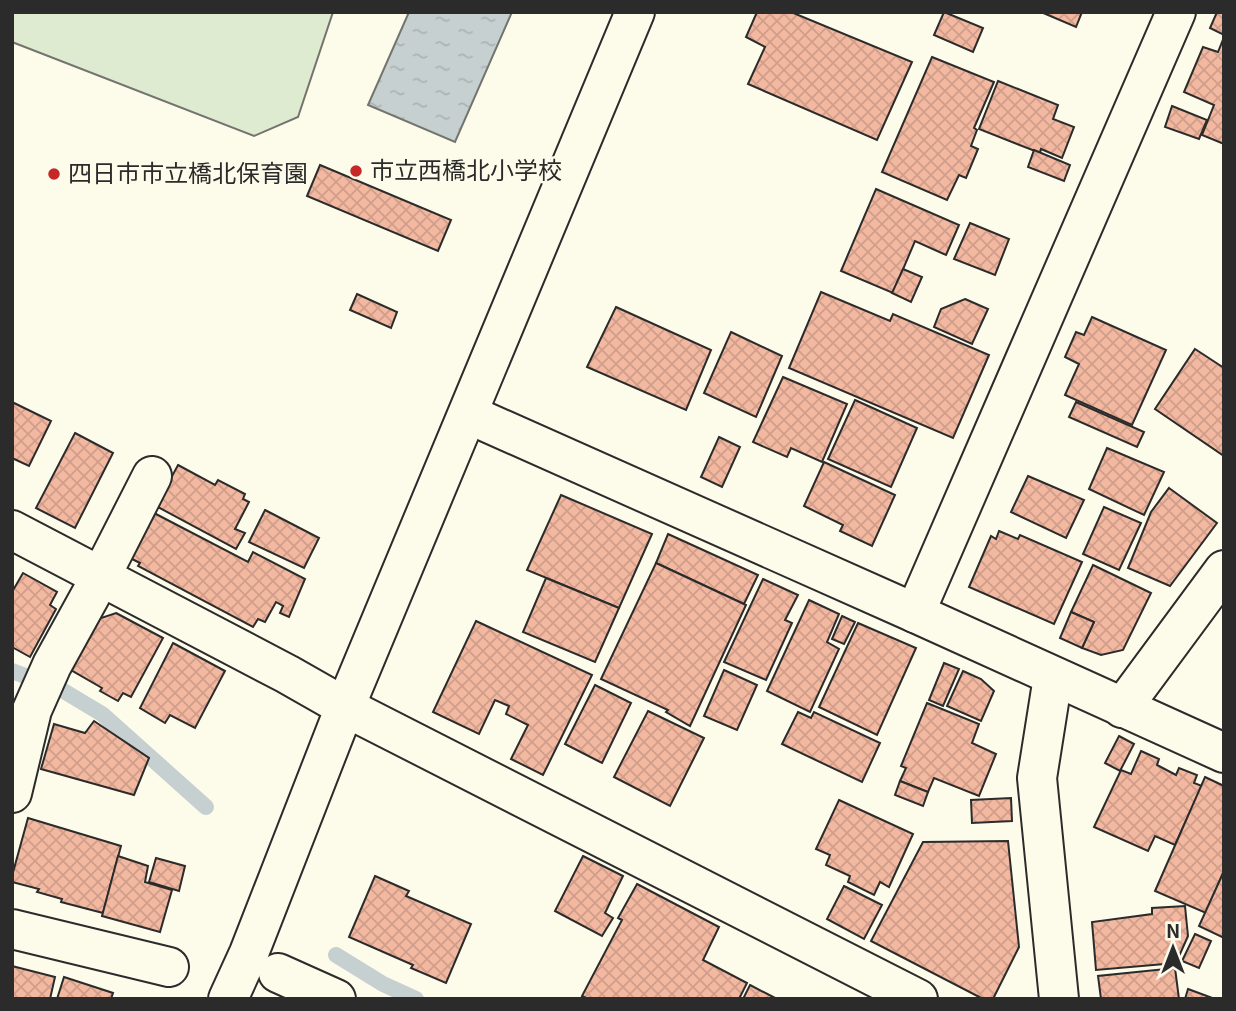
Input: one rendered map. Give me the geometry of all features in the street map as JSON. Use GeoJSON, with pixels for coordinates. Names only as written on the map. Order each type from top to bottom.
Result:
{"type":"FeatureCollection","features":[{"type":"Feature","properties":{"kind":"street"},"geometry":{"type":"LineString","coordinates":[[228,999],[345,707],[635,12]]}},
{"type":"Feature","properties":{"kind":"street"},"geometry":{"type":"LineString","coordinates":[[915,613],[1176,12]]}},
{"type":"Feature","properties":{"kind":"street"},"geometry":{"type":"LineString","coordinates":[[468,414],[1224,753]]}},
{"type":"Feature","properties":{"kind":"street"},"geometry":{"type":"LineString","coordinates":[[12,793],[32,710],[52,665],[152,476]]}},
{"type":"Feature","properties":{"kind":"street"},"geometry":{"type":"LineString","coordinates":[[12,530],[345,707],[918,999]]}},
{"type":"Feature","properties":{"kind":"street"},"geometry":{"type":"LineString","coordinates":[[1122,708],[1224,570]]}},
{"type":"Feature","properties":{"kind":"street"},"geometry":{"type":"LineString","coordinates":[[1054,677],[1037,778],[1059,999]]}},
{"type":"Feature","properties":{"kind":"street"},"geometry":{"type":"LineString","coordinates":[[12,929],[169,967]]}},
{"type":"Feature","properties":{"kind":"street"},"geometry":{"type":"LineString","coordinates":[[278,973],[336,999]]}},
{"type":"Feature","properties":{"kind":"green space"},"geometry":{"type":"Polygon","coordinates":[[[12,12],[333,12],[298,117],[254,136],[12,42],[12,12]]]}},
{"type":"Feature","properties":{"kind":"water"},"geometry":{"type":"Polygon","coordinates":[[[409,12],[512,12],[455,142],[368,105],[409,12]]]}},
{"type":"Feature","properties":{"kind":"building"},"geometry":{"type":"Polygon","coordinates":[[[757,12],[791,12],[912,62],[877,140],[748,84],[765,47],[746,37],[757,12]]]}},
{"type":"Feature","properties":{"kind":"building"},"geometry":{"type":"Polygon","coordinates":[[[944,12],[983,28],[973,52],[934,35],[944,12]]]}},
{"type":"Feature","properties":{"kind":"building"},"geometry":{"type":"Polygon","coordinates":[[[1041,12],[1082,12],[1076,27],[1041,12]]]}},
{"type":"Feature","properties":{"kind":"building"},"geometry":{"type":"Polygon","coordinates":[[[1217,12],[1224,12],[1224,35],[1210,28],[1217,12]]]}},
{"type":"Feature","properties":{"kind":"building"},"geometry":{"type":"Polygon","coordinates":[[[1224,37],[1224,144],[1202,135],[1214,105],[1184,92],[1203,47],[1218,52],[1224,37]]]}},
{"type":"Feature","properties":{"kind":"building"},"geometry":{"type":"Polygon","coordinates":[[[932,57],[994,82],[974,128],[977,130],[971,146],[978,149],[966,178],[959,175],[947,200],[882,172],[932,57]]]}},
{"type":"Feature","properties":{"kind":"building"},"geometry":{"type":"Polygon","coordinates":[[[998,81],[1058,105],[1053,119],[1074,127],[1062,158],[1041,149],[1040,153],[979,129],[998,81]]]}},
{"type":"Feature","properties":{"kind":"building"},"geometry":{"type":"Polygon","coordinates":[[[1172,106],[1207,120],[1199,139],[1165,127],[1172,106]]]}},
{"type":"Feature","properties":{"kind":"building"},"geometry":{"type":"Polygon","coordinates":[[[1034,150],[1070,165],[1064,181],[1028,167],[1034,150]]]}},
{"type":"Feature","properties":{"kind":"building"},"geometry":{"type":"Polygon","coordinates":[[[320,165],[451,220],[438,251],[307,196],[320,165]]]}},
{"type":"Feature","properties":{"kind":"building"},"geometry":{"type":"Polygon","coordinates":[[[876,189],[959,225],[946,255],[915,241],[893,293],[841,271],[876,189]]]}},
{"type":"Feature","properties":{"kind":"building"},"geometry":{"type":"Polygon","coordinates":[[[970,223],[1009,239],[995,275],[954,259],[970,223]]]}},
{"type":"Feature","properties":{"kind":"building"},"geometry":{"type":"Polygon","coordinates":[[[903,269],[922,277],[911,302],[892,293],[903,269]]]}},
{"type":"Feature","properties":{"kind":"building"},"geometry":{"type":"Polygon","coordinates":[[[821,292],[890,321],[893,314],[989,355],[953,438],[789,368],[821,292]]]}},
{"type":"Feature","properties":{"kind":"building"},"geometry":{"type":"Polygon","coordinates":[[[357,294],[397,312],[391,328],[350,310],[357,294]]]}},
{"type":"Feature","properties":{"kind":"building"},"geometry":{"type":"Polygon","coordinates":[[[965,299],[988,309],[972,344],[934,327],[941,309],[965,299]]]}},
{"type":"Feature","properties":{"kind":"building"},"geometry":{"type":"Polygon","coordinates":[[[616,307],[711,350],[686,410],[587,367],[616,307]]]}},
{"type":"Feature","properties":{"kind":"building"},"geometry":{"type":"Polygon","coordinates":[[[1092,317],[1166,350],[1132,425],[1065,395],[1079,364],[1065,357],[1076,332],[1084,335],[1092,317]]]}},
{"type":"Feature","properties":{"kind":"building"},"geometry":{"type":"Polygon","coordinates":[[[731,332],[782,356],[756,417],[704,393],[731,332]]]}},
{"type":"Feature","properties":{"kind":"building"},"geometry":{"type":"Polygon","coordinates":[[[1195,349],[1224,368],[1224,456],[1155,409],[1195,349]]]}},
{"type":"Feature","properties":{"kind":"building"},"geometry":{"type":"Polygon","coordinates":[[[783,377],[847,404],[822,462],[791,448],[787,457],[753,442],[783,377]]]}},
{"type":"Feature","properties":{"kind":"building"},"geometry":{"type":"Polygon","coordinates":[[[855,400],[917,428],[891,487],[828,459],[855,400]]]}},
{"type":"Feature","properties":{"kind":"building"},"geometry":{"type":"Polygon","coordinates":[[[12,402],[51,421],[29,466],[12,458],[12,402]]]}},
{"type":"Feature","properties":{"kind":"building"},"geometry":{"type":"Polygon","coordinates":[[[1076,402],[1144,432],[1137,447],[1069,417],[1076,402]]]}},
{"type":"Feature","properties":{"kind":"building"},"geometry":{"type":"Polygon","coordinates":[[[75,433],[113,453],[75,528],[36,508],[75,433]]]}},
{"type":"Feature","properties":{"kind":"building"},"geometry":{"type":"Polygon","coordinates":[[[719,437],[740,447],[722,487],[701,477],[719,437]]]}},
{"type":"Feature","properties":{"kind":"building"},"geometry":{"type":"Polygon","coordinates":[[[1107,448],[1164,472],[1144,515],[1089,489],[1107,448]]]}},
{"type":"Feature","properties":{"kind":"building"},"geometry":{"type":"Polygon","coordinates":[[[824,462],[895,495],[872,546],[840,531],[843,525],[804,506],[824,462]]]}},
{"type":"Feature","properties":{"kind":"building"},"geometry":{"type":"Polygon","coordinates":[[[178,465],[215,485],[218,480],[245,494],[243,499],[249,502],[235,529],[245,533],[236,549],[156,506],[178,465]]]}},
{"type":"Feature","properties":{"kind":"building"},"geometry":{"type":"Polygon","coordinates":[[[1028,476],[1084,500],[1066,538],[1011,512],[1028,476]]]}},
{"type":"Feature","properties":{"kind":"building"},"geometry":{"type":"Polygon","coordinates":[[[1169,488],[1217,523],[1170,586],[1128,568],[1151,512],[1169,488]]]}},
{"type":"Feature","properties":{"kind":"building"},"geometry":{"type":"Polygon","coordinates":[[[561,495],[652,534],[619,608],[527,570],[561,495]]]}},
{"type":"Feature","properties":{"kind":"building"},"geometry":{"type":"Polygon","coordinates":[[[1104,507],[1141,523],[1119,570],[1083,554],[1104,507]]]}},
{"type":"Feature","properties":{"kind":"building"},"geometry":{"type":"Polygon","coordinates":[[[265,510],[319,538],[304,568],[249,542],[265,510]]]}},
{"type":"Feature","properties":{"kind":"building"},"geometry":{"type":"Polygon","coordinates":[[[154,513],[248,562],[253,552],[305,579],[289,617],[280,613],[283,606],[276,602],[265,622],[258,619],[253,627],[138,566],[140,563],[130,558],[154,513]]]}},
{"type":"Feature","properties":{"kind":"building"},"geometry":{"type":"Polygon","coordinates":[[[999,531],[1018,539],[1020,535],[1082,562],[1054,624],[969,587],[991,536],[996,539],[999,531]]]}},
{"type":"Feature","properties":{"kind":"building"},"geometry":{"type":"Polygon","coordinates":[[[668,534],[758,575],[744,604],[656,563],[668,534]]]}},
{"type":"Feature","properties":{"kind":"building"},"geometry":{"type":"Polygon","coordinates":[[[656,563],[746,605],[690,726],[666,712],[668,710],[601,679],[656,563]]]}},
{"type":"Feature","properties":{"kind":"building"},"geometry":{"type":"Polygon","coordinates":[[[1093,565],[1151,593],[1123,650],[1101,655],[1082,648],[1094,622],[1071,612],[1093,565]]]}},
{"type":"Feature","properties":{"kind":"building"},"geometry":{"type":"Polygon","coordinates":[[[23,573],[57,592],[50,605],[56,609],[30,657],[12,647],[12,592],[23,573]]]}},
{"type":"Feature","properties":{"kind":"building"},"geometry":{"type":"Polygon","coordinates":[[[546,578],[619,608],[595,662],[523,632],[546,578]]]}},
{"type":"Feature","properties":{"kind":"building"},"geometry":{"type":"Polygon","coordinates":[[[763,579],[798,595],[785,620],[792,623],[766,680],[724,662],[763,579]]]}},
{"type":"Feature","properties":{"kind":"building"},"geometry":{"type":"Polygon","coordinates":[[[809,600],[839,614],[827,642],[839,649],[810,712],[767,691],[809,600]]]}},
{"type":"Feature","properties":{"kind":"building"},"geometry":{"type":"Polygon","coordinates":[[[1071,612],[1094,622],[1082,648],[1060,638],[1071,612]]]}},
{"type":"Feature","properties":{"kind":"building"},"geometry":{"type":"Polygon","coordinates":[[[116,613],[163,638],[131,697],[123,693],[118,701],[71,670],[98,619],[116,613]]]}},
{"type":"Feature","properties":{"kind":"building"},"geometry":{"type":"Polygon","coordinates":[[[842,616],[855,622],[844,644],[832,639],[842,616]]]}},
{"type":"Feature","properties":{"kind":"building"},"geometry":{"type":"Polygon","coordinates":[[[476,621],[592,675],[543,775],[511,759],[528,725],[506,714],[509,706],[495,700],[479,734],[433,712],[476,621]]]}},
{"type":"Feature","properties":{"kind":"building"},"geometry":{"type":"Polygon","coordinates":[[[858,623],[916,648],[877,735],[819,707],[858,623]]]}},
{"type":"Feature","properties":{"kind":"building"},"geometry":{"type":"Polygon","coordinates":[[[173,643],[225,671],[195,728],[170,715],[165,723],[140,708],[173,643]]]}},
{"type":"Feature","properties":{"kind":"building"},"geometry":{"type":"Polygon","coordinates":[[[944,663],[959,669],[943,706],[929,700],[944,663]]]}},
{"type":"Feature","properties":{"kind":"building"},"geometry":{"type":"Polygon","coordinates":[[[724,670],[757,685],[737,730],[704,716],[724,670]]]}},
{"type":"Feature","properties":{"kind":"building"},"geometry":{"type":"Polygon","coordinates":[[[963,671],[981,679],[994,691],[981,721],[947,706],[963,671]]]}},
{"type":"Feature","properties":{"kind":"building"},"geometry":{"type":"Polygon","coordinates":[[[595,685],[631,703],[602,763],[565,744],[595,685]]]}},
{"type":"Feature","properties":{"kind":"building"},"geometry":{"type":"Polygon","coordinates":[[[927,703],[979,724],[972,743],[996,754],[979,796],[934,778],[928,792],[900,781],[906,768],[901,766],[927,703]]]}},
{"type":"Feature","properties":{"kind":"building"},"geometry":{"type":"Polygon","coordinates":[[[648,711],[704,738],[670,806],[614,777],[648,711]]]}},
{"type":"Feature","properties":{"kind":"building"},"geometry":{"type":"Polygon","coordinates":[[[798,712],[811,718],[814,712],[880,743],[862,782],[782,744],[798,712]]]}},
{"type":"Feature","properties":{"kind":"building"},"geometry":{"type":"Polygon","coordinates":[[[94,721],[149,758],[134,795],[41,769],[54,724],[85,733],[94,721]]]}},
{"type":"Feature","properties":{"kind":"building"},"geometry":{"type":"Polygon","coordinates":[[[1119,736],[1134,744],[1120,771],[1105,763],[1119,736]]]}},
{"type":"Feature","properties":{"kind":"building"},"geometry":{"type":"Polygon","coordinates":[[[1141,751],[1159,759],[1157,765],[1176,775],[1179,768],[1197,775],[1194,783],[1202,786],[1175,845],[1155,836],[1148,851],[1094,827],[1121,770],[1131,774],[1141,751]]]}},
{"type":"Feature","properties":{"kind":"building"},"geometry":{"type":"Polygon","coordinates":[[[1205,777],[1224,786],[1224,871],[1206,913],[1155,891],[1205,777]]]}},
{"type":"Feature","properties":{"kind":"building"},"geometry":{"type":"Polygon","coordinates":[[[900,781],[928,792],[923,806],[895,795],[900,781]]]}},
{"type":"Feature","properties":{"kind":"building"},"geometry":{"type":"Polygon","coordinates":[[[1011,798],[1012,821],[972,823],[971,800],[1011,798]]]}},
{"type":"Feature","properties":{"kind":"building"},"geometry":{"type":"Polygon","coordinates":[[[839,800],[913,834],[889,887],[880,882],[874,895],[848,882],[850,876],[826,865],[830,855],[816,849],[839,800]]]}},
{"type":"Feature","properties":{"kind":"building"},"geometry":{"type":"Polygon","coordinates":[[[28,818],[121,846],[103,913],[61,902],[62,899],[37,892],[39,889],[12,882],[28,818]]]}},
{"type":"Feature","properties":{"kind":"building"},"geometry":{"type":"Polygon","coordinates":[[[1008,841],[1019,947],[993,999],[983,999],[871,941],[923,842],[1008,841]]]}},
{"type":"Feature","properties":{"kind":"building"},"geometry":{"type":"Polygon","coordinates":[[[118,856],[148,866],[145,882],[172,890],[160,932],[102,916],[118,856]]]}},
{"type":"Feature","properties":{"kind":"building"},"geometry":{"type":"Polygon","coordinates":[[[583,856],[623,876],[605,913],[613,918],[602,936],[555,911],[583,856]]]}},
{"type":"Feature","properties":{"kind":"building"},"geometry":{"type":"Polygon","coordinates":[[[156,858],[185,866],[179,891],[149,882],[156,858]]]}},
{"type":"Feature","properties":{"kind":"building"},"geometry":{"type":"Polygon","coordinates":[[[1224,871],[1224,938],[1199,926],[1224,871]]]}},
{"type":"Feature","properties":{"kind":"building"},"geometry":{"type":"Polygon","coordinates":[[[375,876],[409,891],[406,896],[471,924],[446,983],[411,968],[413,965],[349,937],[375,876]]]}},
{"type":"Feature","properties":{"kind":"building"},"geometry":{"type":"Polygon","coordinates":[[[637,884],[719,927],[703,960],[747,983],[739,999],[588,999],[582,996],[622,920],[618,918],[637,884]]]}},
{"type":"Feature","properties":{"kind":"building"},"geometry":{"type":"Polygon","coordinates":[[[844,886],[882,905],[864,939],[827,919],[844,886]]]}},
{"type":"Feature","properties":{"kind":"building"},"geometry":{"type":"Polygon","coordinates":[[[1185,906],[1188,936],[1176,963],[1096,970],[1092,922],[1152,914],[1152,908],[1185,906]]]}},
{"type":"Feature","properties":{"kind":"building"},"geometry":{"type":"Polygon","coordinates":[[[1195,934],[1211,941],[1199,968],[1182,961],[1195,934]]]}},
{"type":"Feature","properties":{"kind":"building"},"geometry":{"type":"Polygon","coordinates":[[[12,966],[55,977],[50,999],[12,999],[12,966]]]}},
{"type":"Feature","properties":{"kind":"building"},"geometry":{"type":"Polygon","coordinates":[[[1175,968],[1179,999],[1101,999],[1098,976],[1175,968]]]}},
{"type":"Feature","properties":{"kind":"building"},"geometry":{"type":"Polygon","coordinates":[[[64,977],[113,993],[111,999],[57,999],[64,977]]]}},
{"type":"Feature","properties":{"kind":"building"},"geometry":{"type":"Polygon","coordinates":[[[750,985],[777,999],[743,999],[750,985]]]}},
{"type":"Feature","properties":{"kind":"building"},"geometry":{"type":"Polygon","coordinates":[[[1188,989],[1215,999],[1185,999],[1188,989]]]}},
{"type":"Feature","properties":{"kind":"waterway"},"geometry":{"type":"LineString","coordinates":[[12,671],[62,690],[102,714],[206,807]]}},
{"type":"Feature","properties":{"kind":"waterway"},"geometry":{"type":"LineString","coordinates":[[336,955],[383,984],[416,999]]}},
{"type":"Feature","properties":{"kind":"place","name":"市立西橋北小学校"},"geometry":{"type":"Point","coordinates":[356,171]}},
{"type":"Feature","properties":{"kind":"place","name":"四日市市立橋北保育園"},"geometry":{"type":"Point","coordinates":[54,174]}}]}
